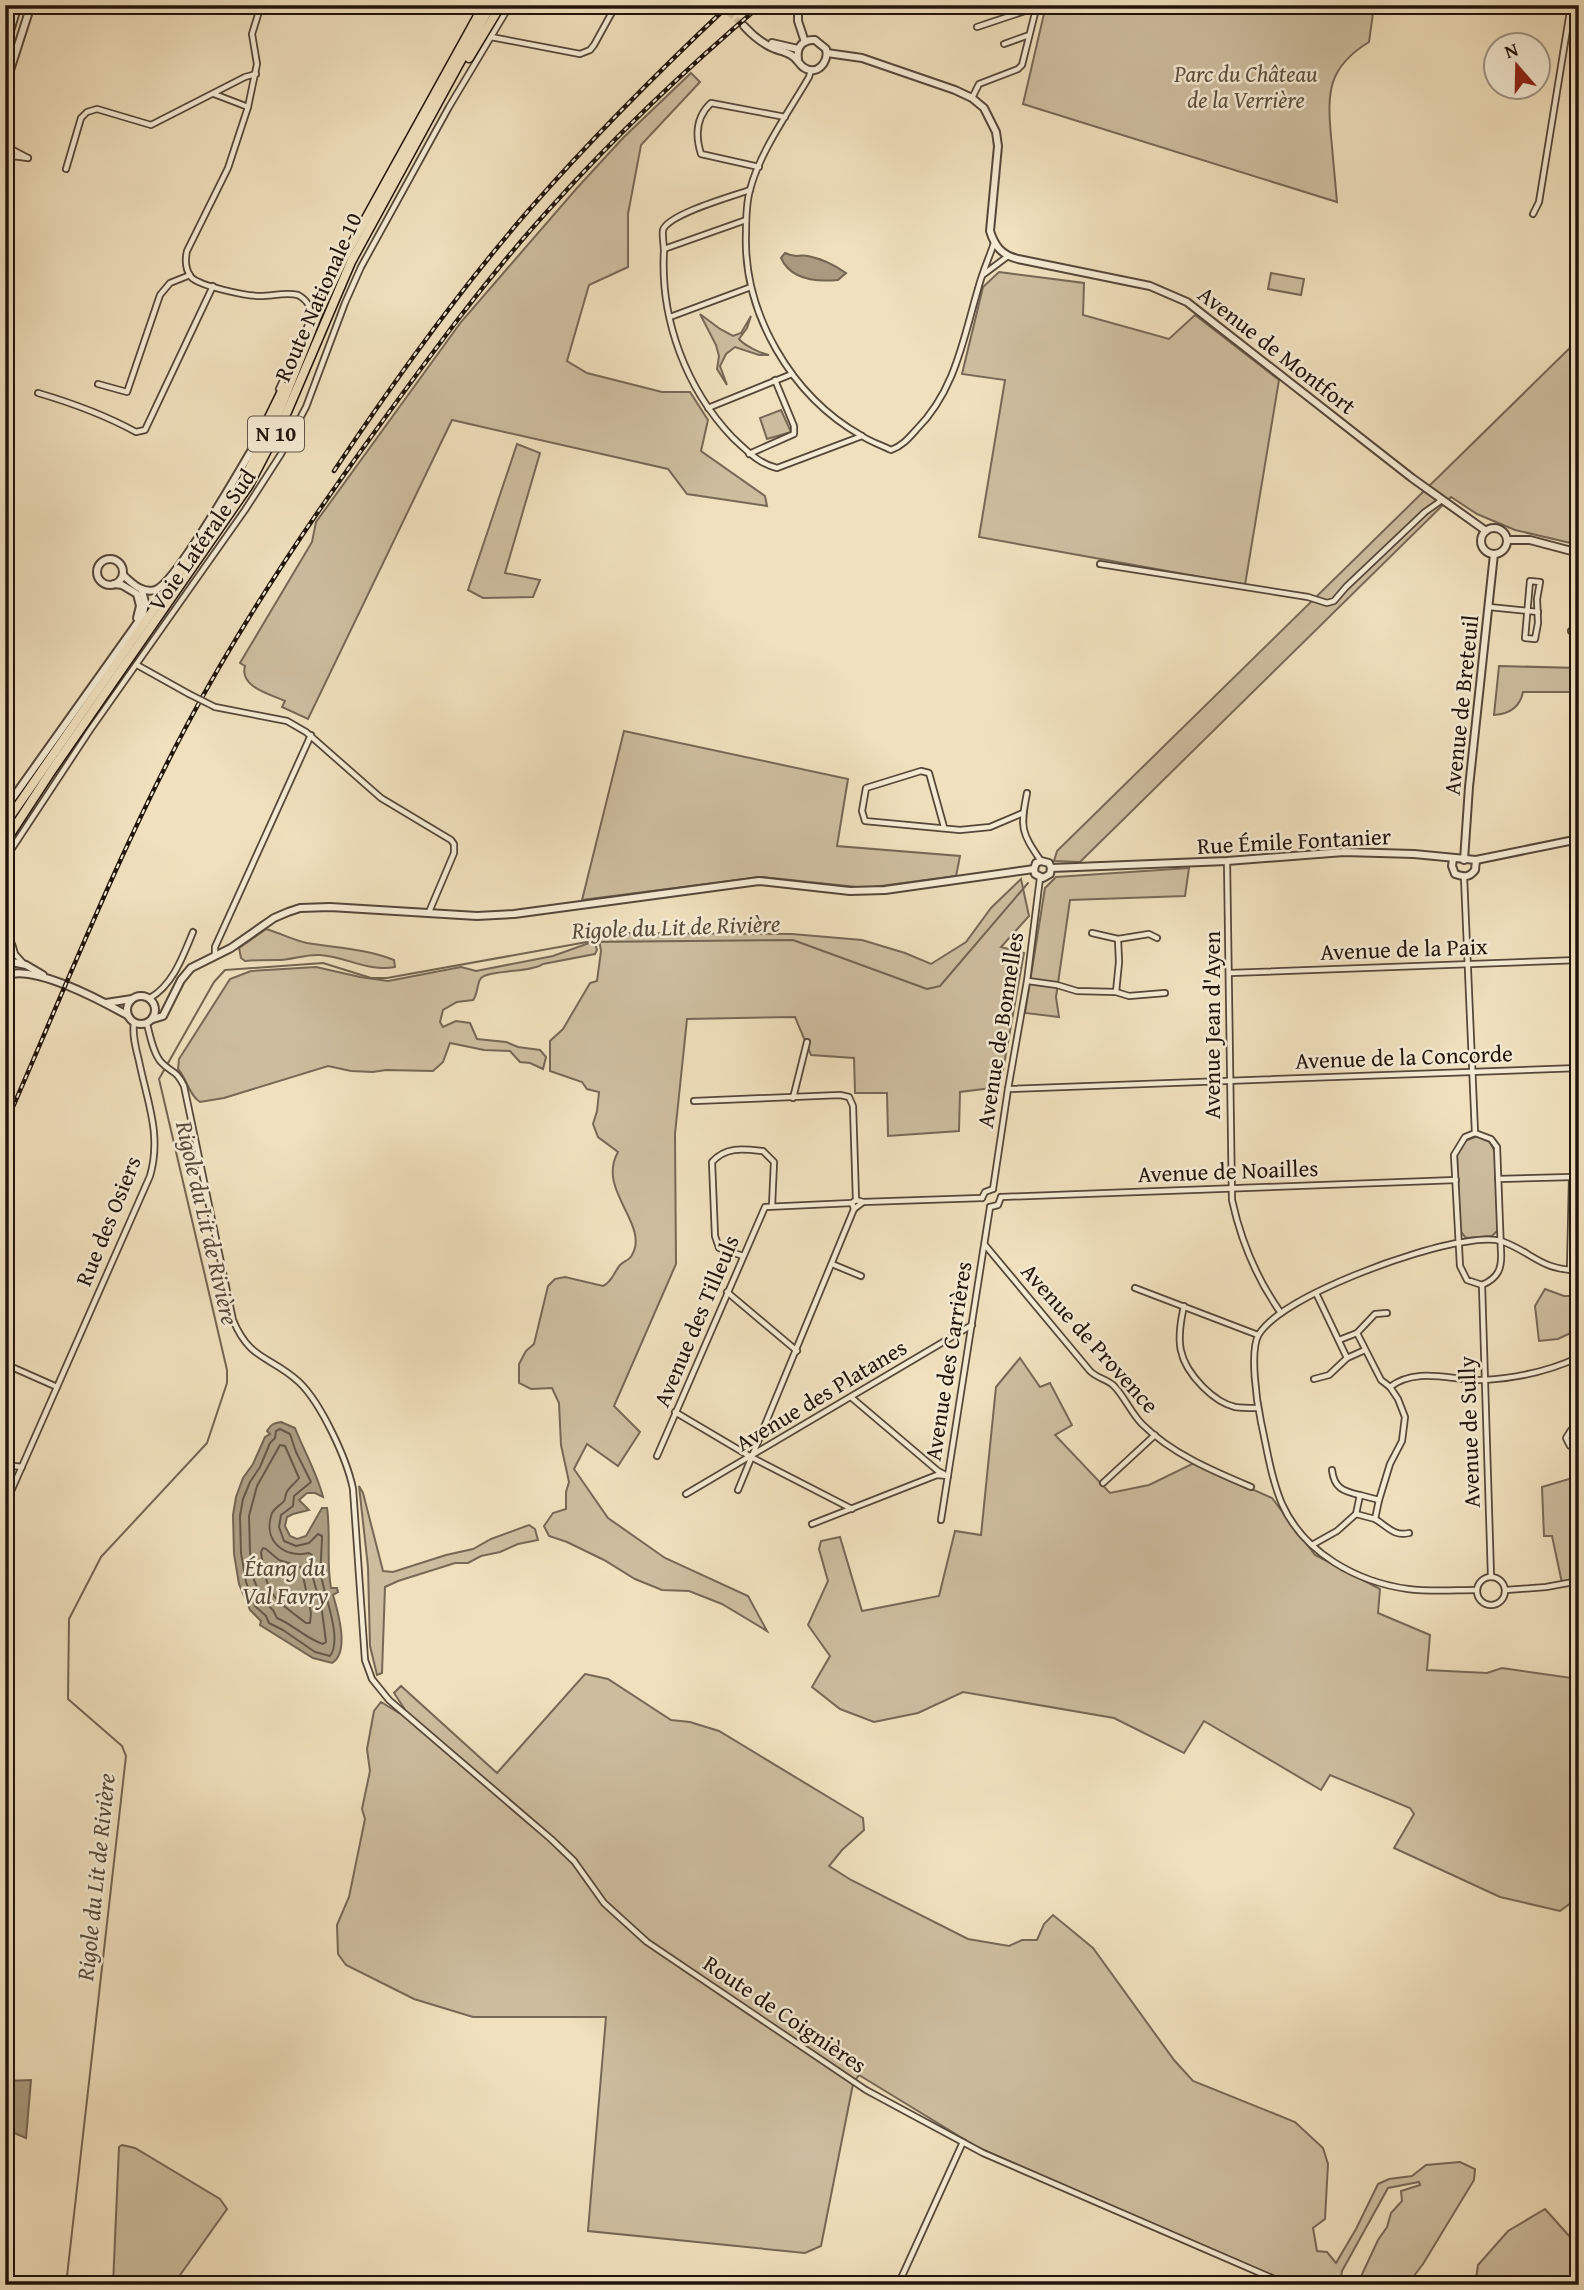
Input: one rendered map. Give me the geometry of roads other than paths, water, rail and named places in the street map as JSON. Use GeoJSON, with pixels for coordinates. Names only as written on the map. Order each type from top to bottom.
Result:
{"type":"FeatureCollection","features":[{"type":"Feature","properties":{"kind":"main road","name":"N 10"},"geometry":{"type":"LineString","coordinates":[[5,824],[225,510],[262,448],[343,260],[484,5]]}},
{"type":"Feature","properties":{"kind":"main road","name":"Route Nationale 10"},"geometry":{"type":"LineString","coordinates":[[5,842],[249,485],[287,412],[351,262],[491,5]]}},
{"type":"Feature","properties":{"kind":"main road"},"geometry":{"type":"LineString","coordinates":[[457,69],[465,64],[501,5]]}},
{"type":"Feature","properties":{"kind":"main road"},"geometry":{"type":"LineString","coordinates":[[260,436],[289,376],[296,371]]}},
{"type":"Feature","properties":{"kind":"street"},"geometry":{"type":"LineString","coordinates":[[5,47],[18,5]]}},
{"type":"Feature","properties":{"kind":"street"},"geometry":{"type":"LineString","coordinates":[[123,575],[142,591],[152,591],[167,583],[260,436],[310,321],[311,309],[298,295],[258,296],[193,280],[185,261],[187,251],[228,167],[248,107],[257,57],[252,34],[261,5]]}},
{"type":"Feature","properties":{"kind":"street","name":"Voie Latérale Sud"},"geometry":{"type":"LineString","coordinates":[[5,859],[90,730],[245,510],[281,454],[306,407],[361,267],[449,107],[510,5]]}},
{"type":"Feature","properties":{"kind":"street"},"geometry":{"type":"LineString","coordinates":[[491,37],[584,53],[594,45],[616,5]]}},
{"type":"Feature","properties":{"kind":"street"},"geometry":{"type":"LineString","coordinates":[[798,5],[798,21],[805,42]]}},
{"type":"Feature","properties":{"kind":"street"},"geometry":{"type":"LineString","coordinates":[[1533,214],[1539,202],[1571,5]]}},
{"type":"Feature","properties":{"kind":"street"},"geometry":{"type":"LineString","coordinates":[[977,27],[1037,6]]}},
{"type":"Feature","properties":{"kind":"street"},"geometry":{"type":"LineString","coordinates":[[972,98],[977,86],[1022,65],[1037,6]]}},
{"type":"Feature","properties":{"kind":"street"},"geometry":{"type":"LineString","coordinates":[[5,86],[31,7]]}},
{"type":"Feature","properties":{"kind":"street"},"geometry":{"type":"LineString","coordinates":[[499,25],[507,40]]}},
{"type":"Feature","properties":{"kind":"street"},"geometry":{"type":"LineString","coordinates":[[798,49],[767,41],[744,26],[764,44],[798,59],[803,66],[811,70],[823,65],[827,53]]}},
{"type":"Feature","properties":{"kind":"street"},"geometry":{"type":"LineString","coordinates":[[1004,44],[1030,35]]}},
{"type":"Feature","properties":{"kind":"street"},"geometry":{"type":"LineString","coordinates":[[798,59],[798,49],[810,40],[820,42],[827,53],[862,58],[955,90],[972,98],[988,114],[998,139],[998,162],[990,223],[994,243],[978,287],[958,362],[946,391],[926,421],[901,446],[891,450],[862,436],[816,401],[792,374],[765,328],[751,287],[746,220],[750,190],[759,167],[810,77],[811,70]]}},
{"type":"Feature","properties":{"kind":"street"},"geometry":{"type":"LineString","coordinates":[[66,169],[81,118],[87,112],[96,109],[146,124],[157,124],[245,77],[256,74]]}},
{"type":"Feature","properties":{"kind":"street"},"geometry":{"type":"LineString","coordinates":[[213,94],[248,107]]}},
{"type":"Feature","properties":{"kind":"street"},"geometry":{"type":"LineString","coordinates":[[759,167],[701,154],[696,140],[701,114],[712,103],[785,117]]}},
{"type":"Feature","properties":{"kind":"street"},"geometry":{"type":"LineString","coordinates":[[5,143],[28,158],[5,155]]}},
{"type":"Feature","properties":{"kind":"street"},"geometry":{"type":"LineString","coordinates":[[750,190],[681,215],[663,229],[662,266],[670,317],[688,375],[708,408],[749,453],[769,466],[777,468],[862,436]]}},
{"type":"Feature","properties":{"kind":"street"},"geometry":{"type":"LineString","coordinates":[[664,249],[746,220]]}},
{"type":"Feature","properties":{"kind":"street"},"geometry":{"type":"LineString","coordinates":[[984,275],[1008,256],[994,243]]}},
{"type":"Feature","properties":{"kind":"street","name":"Avenue de Montfort"},"geometry":{"type":"LineString","coordinates":[[1008,256],[1150,286],[1187,302],[1442,500],[1486,531]]}},
{"type":"Feature","properties":{"kind":"street"},"geometry":{"type":"LineString","coordinates":[[98,384],[127,392],[160,295],[170,283],[190,275]]}},
{"type":"Feature","properties":{"kind":"street"},"geometry":{"type":"LineString","coordinates":[[38,393],[92,411],[136,432],[145,430],[214,286]]}},
{"type":"Feature","properties":{"kind":"street"},"geometry":{"type":"LineString","coordinates":[[670,317],[751,287]]}},
{"type":"Feature","properties":{"kind":"street"},"geometry":{"type":"LineString","coordinates":[[708,408],[792,374]]}},
{"type":"Feature","properties":{"kind":"street"},"geometry":{"type":"LineString","coordinates":[[749,453],[794,434],[794,426],[775,380]]}},
{"type":"Feature","properties":{"kind":"street"},"geometry":{"type":"LineString","coordinates":[[1100,564],[1308,597],[1327,603],[1334,601],[1425,512],[1442,500]]}},
{"type":"Feature","properties":{"kind":"street"},"geometry":{"type":"LineString","coordinates":[[1498,528],[1507,540],[1502,551],[1494,554],[1483,547],[1482,539],[1486,531],[1498,528]]}},
{"type":"Feature","properties":{"kind":"street"},"geometry":{"type":"LineString","coordinates":[[1507,540],[1530,540],[1579,553]]}},
{"type":"Feature","properties":{"kind":"street","name":"Avenue de Breteuil"},"geometry":{"type":"LineString","coordinates":[[1464,860],[1494,554]]}},
{"type":"Feature","properties":{"kind":"street"},"geometry":{"type":"LineString","coordinates":[[114,584],[123,575],[122,566],[111,559],[101,563],[99,578],[104,583],[122,585],[136,594],[140,606],[135,624]]}},
{"type":"Feature","properties":{"kind":"street"},"geometry":{"type":"LineString","coordinates":[[1530,581],[1540,583],[1535,639],[1525,638],[1527,611],[1530,581]]}},
{"type":"Feature","properties":{"kind":"street"},"geometry":{"type":"LineString","coordinates":[[5,809],[145,610],[142,591]]}},
{"type":"Feature","properties":{"kind":"street"},"geometry":{"type":"LineString","coordinates":[[1489,607],[1538,612]]}},
{"type":"Feature","properties":{"kind":"street"},"geometry":{"type":"LineString","coordinates":[[1571,631],[1579,631]]}},
{"type":"Feature","properties":{"kind":"street"},"geometry":{"type":"LineString","coordinates":[[137,665],[215,707],[287,721],[311,735],[381,798],[454,844],[454,853],[429,912]]}},
{"type":"Feature","properties":{"kind":"street"},"geometry":{"type":"LineString","coordinates":[[215,956],[215,947],[311,735]]}},
{"type":"Feature","properties":{"kind":"street"},"geometry":{"type":"LineString","coordinates":[[944,827],[929,773],[921,771],[866,788],[862,811],[865,821],[960,830],[990,827],[1023,813]]}},
{"type":"Feature","properties":{"kind":"street"},"geometry":{"type":"LineString","coordinates":[[1027,793],[1023,813],[1024,835],[1041,861],[1051,868],[1048,876],[1040,878],[1034,869],[1036,863],[1041,861]]}},
{"type":"Feature","properties":{"kind":"street","name":"Rue Émile Fontanier"},"geometry":{"type":"LineString","coordinates":[[1051,868],[1227,861],[1344,852],[1418,854],[1476,860],[1579,839]]}},
{"type":"Feature","properties":{"kind":"street"},"geometry":{"type":"LineString","coordinates":[[1453,859],[1455,874],[1464,877],[1475,870],[1476,860]]}},
{"type":"Feature","properties":{"kind":"street","name":"Avenue Jean d'Ayen"},"geometry":{"type":"LineString","coordinates":[[1227,861],[1232,1199],[1243,1243],[1264,1288],[1281,1313]]}},
{"type":"Feature","properties":{"kind":"street"},"geometry":{"type":"LineString","coordinates":[[8,942],[26,965],[106,1003],[127,1015],[134,1023],[150,1022],[163,1016],[181,980],[191,968],[231,948],[274,918],[300,908],[330,907],[477,916],[514,914],[759,881],[850,891],[885,890],[1034,869]]}},
{"type":"Feature","properties":{"kind":"street"},"geometry":{"type":"LineString","coordinates":[[1464,877],[1475,1133]]}},
{"type":"Feature","properties":{"kind":"street","name":"Avenue de Bonnelles"},"geometry":{"type":"LineString","coordinates":[[993,1189],[1027,981],[1040,878]]}},
{"type":"Feature","properties":{"kind":"street"},"geometry":{"type":"LineString","coordinates":[[5,932],[9,967],[5,976]]}},
{"type":"Feature","properties":{"kind":"street"},"geometry":{"type":"LineString","coordinates":[[106,1003],[142,996],[150,998],[162,991],[170,981],[193,932]]}},
{"type":"Feature","properties":{"kind":"street"},"geometry":{"type":"LineString","coordinates":[[1092,933],[1118,939],[1149,934],[1157,938]]}},
{"type":"Feature","properties":{"kind":"street"},"geometry":{"type":"LineString","coordinates":[[1116,992],[1118,939]]}},
{"type":"Feature","properties":{"kind":"street"},"geometry":{"type":"LineString","coordinates":[[6,954],[12,962],[26,965]]}},
{"type":"Feature","properties":{"kind":"street","name":"Avenue de la Paix"},"geometry":{"type":"LineString","coordinates":[[1230,973],[1579,960]]}},
{"type":"Feature","properties":{"kind":"street"},"geometry":{"type":"LineString","coordinates":[[5,976],[22,973],[51,979]]}},
{"type":"Feature","properties":{"kind":"street"},"geometry":{"type":"LineString","coordinates":[[1027,981],[1077,991],[1116,992],[1129,996],[1165,993]]}},
{"type":"Feature","properties":{"kind":"street"},"geometry":{"type":"LineString","coordinates":[[150,998],[156,1009]]}},
{"type":"Feature","properties":{"kind":"street"},"geometry":{"type":"LineString","coordinates":[[127,1015],[127,1006],[132,999]]}},
{"type":"Feature","properties":{"kind":"street"},"geometry":{"type":"LineString","coordinates":[[156,1009],[167,1007]]}},
{"type":"Feature","properties":{"kind":"street"},"geometry":{"type":"LineString","coordinates":[[150,1022],[156,1009]]}},
{"type":"Feature","properties":{"kind":"street","name":"Route de Coignières"},"geometry":{"type":"LineString","coordinates":[[150,1022],[157,1056],[161,1063],[179,1075],[184,1086],[233,1320],[238,1332],[249,1348],[299,1382],[315,1403],[347,1465],[353,1489],[365,1660],[372,1679],[389,1700],[551,1839],[574,1861],[598,1897],[622,1922],[712,1987],[866,2090],[963,2142],[1119,2213],[1288,2285]]}},
{"type":"Feature","properties":{"kind":"street","name":"Rue des Osiers"},"geometry":{"type":"LineString","coordinates":[[5,1505],[154,1161],[155,1134],[134,1040],[134,1023]]}},
{"type":"Feature","properties":{"kind":"street"},"geometry":{"type":"LineString","coordinates":[[793,1098],[807,1042]]}},
{"type":"Feature","properties":{"kind":"street","name":"Avenue de la Concorde"},"geometry":{"type":"LineString","coordinates":[[1008,1089],[1579,1068]]}},
{"type":"Feature","properties":{"kind":"street"},"geometry":{"type":"LineString","coordinates":[[694,1101],[840,1095],[849,1097],[853,1106],[854,1204],[797,1351],[738,1490]]}},
{"type":"Feature","properties":{"kind":"street"},"geometry":{"type":"LineString","coordinates":[[1475,1133],[1491,1139],[1497,1147],[1498,1179],[1502,1266],[1497,1276],[1482,1285],[1467,1280],[1460,1266],[1454,1155],[1465,1137],[1475,1133]]}},
{"type":"Feature","properties":{"kind":"street"},"geometry":{"type":"LineString","coordinates":[[743,1256],[719,1248],[715,1236],[712,1162],[718,1155],[736,1148],[763,1151],[774,1162],[772,1206],[982,1198]]}},
{"type":"Feature","properties":{"kind":"street"},"geometry":{"type":"LineString","coordinates":[[1570,1270],[1572,1177],[1579,1166]]}},
{"type":"Feature","properties":{"kind":"street"},"geometry":{"type":"LineString","coordinates":[[1498,1179],[1572,1177]]}},
{"type":"Feature","properties":{"kind":"street","name":"Avenue de Noailles"},"geometry":{"type":"LineString","coordinates":[[1001,1197],[1456,1180]]}},
{"type":"Feature","properties":{"kind":"street"},"geometry":{"type":"LineString","coordinates":[[993,1189],[999,1192],[1001,1197],[998,1205],[990,1207],[985,1205],[982,1198],[985,1192],[993,1189]]}},
{"type":"Feature","properties":{"kind":"street","name":"Avenue des Tilleuls"},"geometry":{"type":"LineString","coordinates":[[657,1456],[762,1211],[765,1207],[772,1206]]}},
{"type":"Feature","properties":{"kind":"street","name":"Avenue des Carrières"},"geometry":{"type":"LineString","coordinates":[[941,1520],[990,1207]]}},
{"type":"Feature","properties":{"kind":"street"},"geometry":{"type":"LineString","coordinates":[[1477,1590],[1421,1590],[1392,1586],[1345,1569],[1312,1545],[1294,1524],[1281,1501],[1257,1408],[1255,1349],[1258,1335],[1272,1318],[1316,1293],[1368,1270],[1458,1243],[1500,1241],[1551,1267],[1579,1270]]}},
{"type":"Feature","properties":{"kind":"street","name":"Avenue de Provence"},"geometry":{"type":"LineString","coordinates":[[985,1245],[1090,1371],[1114,1386],[1133,1414],[1155,1435],[1194,1461],[1251,1487]]}},
{"type":"Feature","properties":{"kind":"street"},"geometry":{"type":"LineString","coordinates":[[832,1264],[861,1276]]}},
{"type":"Feature","properties":{"kind":"street","name":"Avenue de Sully"},"geometry":{"type":"LineString","coordinates":[[1482,1285],[1491,1576]]}},
{"type":"Feature","properties":{"kind":"street"},"geometry":{"type":"LineString","coordinates":[[1135,1288],[1258,1335]]}},
{"type":"Feature","properties":{"kind":"street"},"geometry":{"type":"LineString","coordinates":[[727,1292],[797,1351]]}},
{"type":"Feature","properties":{"kind":"street"},"geometry":{"type":"LineString","coordinates":[[1316,1293],[1347,1358]]}},
{"type":"Feature","properties":{"kind":"street"},"geometry":{"type":"LineString","coordinates":[[1184,1306],[1178,1330],[1180,1353],[1190,1374],[1215,1399],[1235,1407],[1257,1408]]}},
{"type":"Feature","properties":{"kind":"street"},"geometry":{"type":"LineString","coordinates":[[1339,1340],[1357,1333],[1375,1314],[1387,1313]]}},
{"type":"Feature","properties":{"kind":"street","name":"Avenue des Platanes"},"geometry":{"type":"LineString","coordinates":[[686,1494],[972,1325]]}},
{"type":"Feature","properties":{"kind":"street"},"geometry":{"type":"LineString","coordinates":[[1357,1333],[1381,1380],[1398,1399],[1405,1418],[1402,1441],[1390,1464],[1375,1518]]}},
{"type":"Feature","properties":{"kind":"street"},"geometry":{"type":"LineString","coordinates":[[1314,1379],[1329,1375],[1347,1358],[1365,1350]]}},
{"type":"Feature","properties":{"kind":"street"},"geometry":{"type":"LineString","coordinates":[[1390,1387],[1398,1381],[1417,1376],[1484,1380],[1544,1370],[1579,1357]]}},
{"type":"Feature","properties":{"kind":"street"},"geometry":{"type":"LineString","coordinates":[[5,1364],[57,1387]]}},
{"type":"Feature","properties":{"kind":"street"},"geometry":{"type":"LineString","coordinates":[[852,1398],[938,1471],[948,1476]]}},
{"type":"Feature","properties":{"kind":"street"},"geometry":{"type":"LineString","coordinates":[[675,1412],[751,1457],[852,1509]]}},
{"type":"Feature","properties":{"kind":"street"},"geometry":{"type":"LineString","coordinates":[[1579,1430],[1571,1430],[1566,1438],[1570,1446],[1579,1447]]}},
{"type":"Feature","properties":{"kind":"street"},"geometry":{"type":"LineString","coordinates":[[1103,1483],[1155,1435]]}},
{"type":"Feature","properties":{"kind":"street"},"geometry":{"type":"LineString","coordinates":[[5,1470],[14,1466],[22,1467]]}},
{"type":"Feature","properties":{"kind":"street"},"geometry":{"type":"LineString","coordinates":[[1332,1471],[1333,1480],[1342,1490],[1379,1500]]}},
{"type":"Feature","properties":{"kind":"street"},"geometry":{"type":"LineString","coordinates":[[812,1524],[937,1475],[948,1476]]}},
{"type":"Feature","properties":{"kind":"street"},"geometry":{"type":"LineString","coordinates":[[1312,1545],[1337,1531],[1356,1514],[1360,1495]]}},
{"type":"Feature","properties":{"kind":"street"},"geometry":{"type":"LineString","coordinates":[[1356,1514],[1375,1518],[1401,1535],[1409,1533]]}},
{"type":"Feature","properties":{"kind":"street"},"geometry":{"type":"LineString","coordinates":[[1491,1576],[1500,1579],[1506,1590],[1504,1598],[1493,1605],[1482,1601],[1477,1590],[1480,1582],[1491,1576]]}},
{"type":"Feature","properties":{"kind":"street"},"geometry":{"type":"LineString","coordinates":[[1506,1590],[1579,1581]]}},
{"type":"Feature","properties":{"kind":"street"},"geometry":{"type":"LineString","coordinates":[[898,2285],[963,2142]]}},
{"type":"Feature","properties":{"kind":"water"},"geometry":{"type":"Polygon","coordinates":[[[785,253],[818,259],[846,273],[838,280],[805,278],[785,265],[781,258],[785,253]]]}},
{"type":"Feature","properties":{"kind":"water","name":"Étang du Val Favry"},"geometry":{"type":"Polygon","coordinates":[[[281,1422],[295,1428],[323,1497],[307,1493],[299,1500],[309,1510],[287,1517],[285,1526],[290,1536],[297,1539],[306,1536],[322,1508],[327,1508],[331,1588],[337,1588],[338,1592],[333,1595],[342,1641],[337,1658],[332,1663],[313,1658],[260,1625],[261,1621],[250,1610],[239,1584],[234,1554],[233,1515],[236,1497],[265,1437],[270,1434],[267,1431],[273,1424],[281,1422]]]}},
{"type":"Feature","properties":{"kind":"water"},"geometry":{"type":"Polygon","coordinates":[[[31,2080],[26,2138],[5,2129],[5,2085],[7,2081],[31,2080]]]}},
{"type":"Feature","properties":{"kind":"waterway","name":"Rigole du Lit de Rivière"},"geometry":{"type":"LineString","coordinates":[[66,2285],[126,1756],[122,1746],[68,1699],[69,1619],[101,1557],[207,1443],[227,1383],[227,1370],[159,1079],[214,982],[225,970],[323,963],[371,978],[387,978],[587,942],[793,940],[927,989],[940,986],[1028,883]]}},
{"type":"Feature","properties":{"kind":"tunnel"},"geometry":{"type":"LineString","coordinates":[[722,7],[744,26]]}},
{"type":"Feature","properties":{"kind":"railway"},"geometry":{"type":"LineString","coordinates":[[334,471],[427,338],[528,211],[626,106],[729,5]]}},
{"type":"Feature","properties":{"kind":"railway"},"geometry":{"type":"LineString","coordinates":[[5,1125],[115,873],[162,774],[229,650],[298,542],[437,347],[529,232],[628,127],[761,5]]}},
{"type":"Feature","properties":{"kind":"park label","name":"Parc du Château de la Verrière"},"geometry":{"type":"Point","coordinates":[1246,87]}}]}
